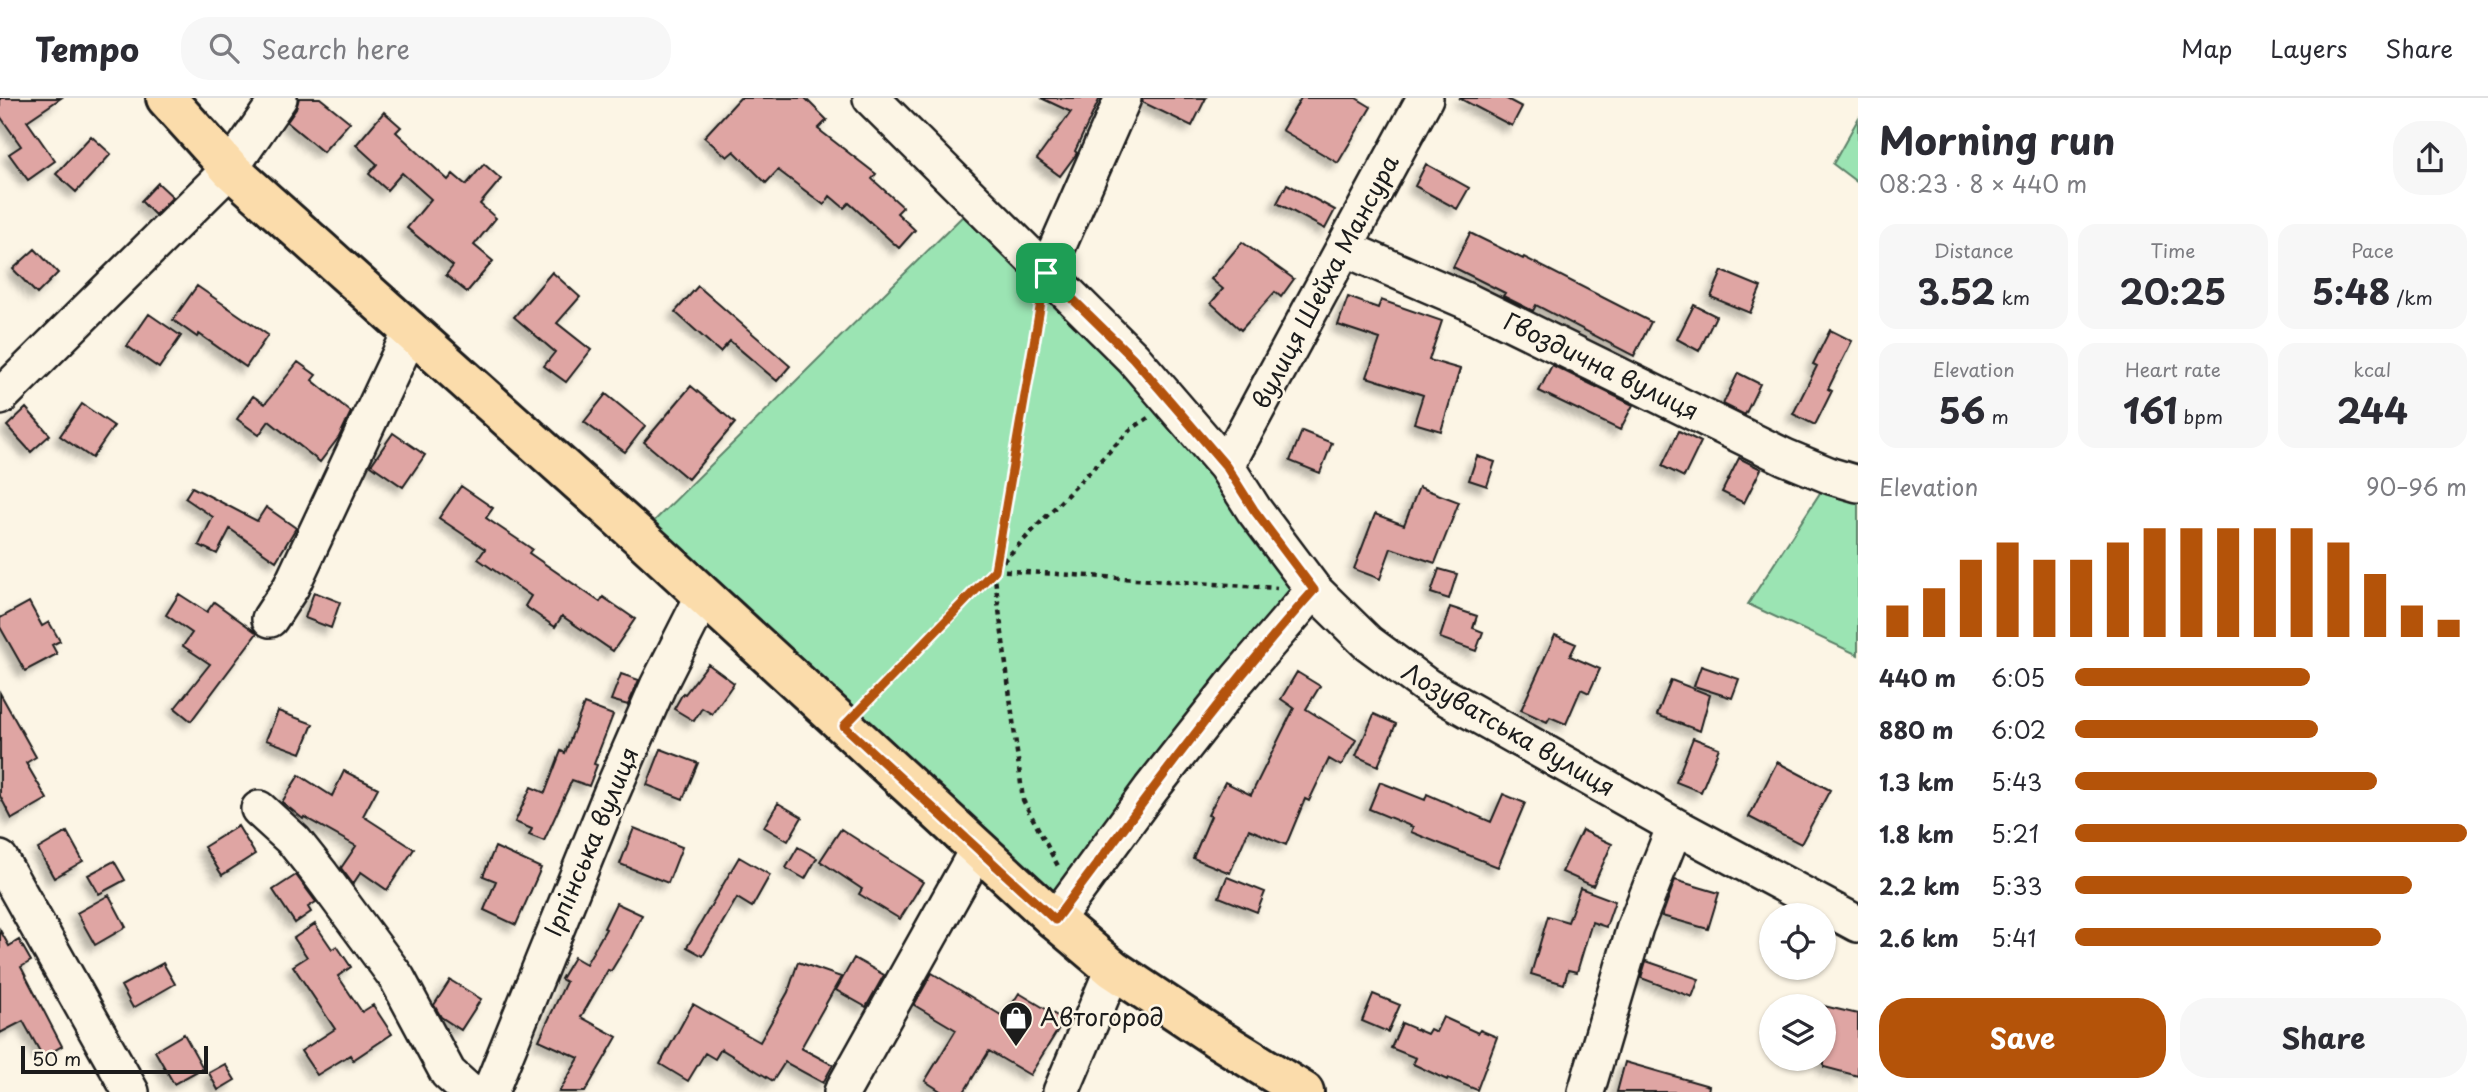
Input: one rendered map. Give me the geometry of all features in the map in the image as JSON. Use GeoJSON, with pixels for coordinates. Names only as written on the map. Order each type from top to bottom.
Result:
{"type":"FeatureCollection","features":[{"type":"Feature","properties":{"kind":"main road"},"geometry":{"type":"LineString","coordinates":[[166,98],[230,169],[978,849],[1065,907],[1113,969],[1304,1092]]}},
{"type":"Feature","properties":{"kind":"street"},"geometry":{"type":"LineString","coordinates":[[0,397],[230,169],[279,98]]}},
{"type":"Feature","properties":{"kind":"street","name":"Лозуватська вулиця"},"geometry":{"type":"LineString","coordinates":[[871,98],[1133,358],[1226,466],[1254,510],[1314,590],[1367,642],[1428,687],[1675,826],[1858,924]]}},
{"type":"Feature","properties":{"kind":"street"},"geometry":{"type":"LineString","coordinates":[[1046,273],[1123,98]]}},
{"type":"Feature","properties":{"kind":"street","name":"вулиця Шейха Мансура"},"geometry":{"type":"LineString","coordinates":[[1226,466],[1425,98]]}},
{"type":"Feature","properties":{"kind":"street","name":"Гвоздична вулиця"},"geometry":{"type":"LineString","coordinates":[[1344,248],[1469,302],[1785,457],[1858,484]]}},
{"type":"Feature","properties":{"kind":"street"},"geometry":{"type":"LineString","coordinates":[[270,619],[291,587],[411,331]]}},
{"type":"Feature","properties":{"kind":"street"},"geometry":{"type":"LineString","coordinates":[[1065,907],[1168,767],[1237,680],[1314,590]]}},
{"type":"Feature","properties":{"kind":"street","name":"Ірпінська вулиця"},"geometry":{"type":"LineString","coordinates":[[490,1092],[611,794],[658,686],[703,597]]}},
{"type":"Feature","properties":{"kind":"street"},"geometry":{"type":"LineString","coordinates":[[260,809],[294,841],[352,916],[397,978],[448,1073],[470,1092]]}},
{"type":"Feature","properties":{"kind":"street"},"geometry":{"type":"LineString","coordinates":[[1586,1092],[1634,927],[1675,826]]}},
{"type":"Feature","properties":{"kind":"street"},"geometry":{"type":"LineString","coordinates":[[842,1092],[978,849]]}},
{"type":"Feature","properties":{"kind":"street"},"geometry":{"type":"LineString","coordinates":[[0,859],[131,1092]]}},
{"type":"Feature","properties":{"kind":"street"},"geometry":{"type":"LineString","coordinates":[[1061,1092],[1113,969]]}},
{"type":"Feature","properties":{"kind":"path"},"geometry":{"type":"LineString","coordinates":[[1046,273],[995,570],[1023,800],[1065,907]]}},
{"type":"Feature","properties":{"kind":"path"},"geometry":{"type":"LineString","coordinates":[[844,726],[1130,430],[1151,415],[1176,410]]}},
{"type":"Feature","properties":{"kind":"path"},"geometry":{"type":"LineString","coordinates":[[995,570],[1314,590]]}},
{"type":"Feature","properties":{"kind":"green space"},"geometry":{"type":"Polygon","coordinates":[[[1858,119],[1858,183],[1833,164],[1858,119]]]}},
{"type":"Feature","properties":{"kind":"green space"},"geometry":{"type":"Polygon","coordinates":[[[977,202],[1314,590],[1055,920],[639,536],[977,202]]]}},
{"type":"Feature","properties":{"kind":"green space"},"geometry":{"type":"Polygon","coordinates":[[[1831,476],[1858,484],[1858,655],[1748,604],[1831,476]]]}},
{"type":"Feature","properties":{"kind":"building"},"geometry":{"type":"Polygon","coordinates":[[[0,98],[61,98],[27,121],[55,161],[28,180],[9,154],[21,146],[0,116],[0,98]]]}},
{"type":"Feature","properties":{"kind":"building"},"geometry":{"type":"Polygon","coordinates":[[[299,98],[320,98],[350,122],[323,152],[287,122],[296,109],[299,98]]]}},
{"type":"Feature","properties":{"kind":"building"},"geometry":{"type":"Polygon","coordinates":[[[740,98],[805,98],[827,120],[818,129],[876,174],[872,179],[903,207],[897,213],[915,230],[899,248],[849,203],[844,208],[830,196],[824,205],[778,170],[766,183],[734,151],[727,157],[704,137],[740,98]]]}},
{"type":"Feature","properties":{"kind":"building"},"geometry":{"type":"Polygon","coordinates":[[[1041,98],[1100,98],[1075,151],[1077,153],[1060,176],[1037,159],[1071,112],[1041,98]]]}},
{"type":"Feature","properties":{"kind":"building"},"geometry":{"type":"Polygon","coordinates":[[[1143,98],[1206,98],[1192,126],[1142,102],[1143,98]]]}},
{"type":"Feature","properties":{"kind":"building"},"geometry":{"type":"Polygon","coordinates":[[[1301,98],[1356,98],[1371,107],[1338,163],[1282,130],[1301,98]]]}},
{"type":"Feature","properties":{"kind":"building"},"geometry":{"type":"Polygon","coordinates":[[[1459,98],[1505,98],[1522,107],[1512,126],[1459,98]]]}},
{"type":"Feature","properties":{"kind":"building"},"geometry":{"type":"Polygon","coordinates":[[[384,112],[401,127],[396,132],[448,180],[453,174],[466,185],[484,164],[501,179],[480,204],[496,218],[474,245],[493,261],[467,292],[446,275],[453,266],[407,228],[431,199],[402,173],[387,190],[369,174],[377,164],[356,145],[384,112]]]}},
{"type":"Feature","properties":{"kind":"building"},"geometry":{"type":"Polygon","coordinates":[[[91,136],[111,154],[76,192],[56,174],[91,136]]]}},
{"type":"Feature","properties":{"kind":"building"},"geometry":{"type":"Polygon","coordinates":[[[1426,164],[1469,188],[1457,209],[1415,186],[1426,164]]]}},
{"type":"Feature","properties":{"kind":"building"},"geometry":{"type":"Polygon","coordinates":[[[158,183],[173,197],[155,215],[141,201],[158,183]]]}},
{"type":"Feature","properties":{"kind":"building"},"geometry":{"type":"Polygon","coordinates":[[[1287,184],[1335,210],[1325,229],[1277,203],[1287,184]]]}},
{"type":"Feature","properties":{"kind":"building"},"geometry":{"type":"Polygon","coordinates":[[[1470,233],[1523,259],[1524,257],[1651,322],[1634,356],[1536,305],[1533,311],[1503,296],[1505,293],[1453,267],[1470,233]]]}},
{"type":"Feature","properties":{"kind":"building"},"geometry":{"type":"Polygon","coordinates":[[[1242,242],[1294,279],[1281,297],[1275,292],[1241,330],[1211,303],[1223,289],[1211,279],[1242,242]]]}},
{"type":"Feature","properties":{"kind":"building"},"geometry":{"type":"Polygon","coordinates":[[[35,249],[58,273],[37,294],[13,269],[35,249]]]}},
{"type":"Feature","properties":{"kind":"building"},"geometry":{"type":"Polygon","coordinates":[[[1722,271],[1761,287],[1750,313],[1711,297],[1722,271]]]}},
{"type":"Feature","properties":{"kind":"building"},"geometry":{"type":"Polygon","coordinates":[[[552,272],[580,297],[557,323],[591,350],[566,382],[544,366],[555,352],[514,317],[552,272]]]}},
{"type":"Feature","properties":{"kind":"building"},"geometry":{"type":"Polygon","coordinates":[[[197,286],[268,335],[246,367],[199,334],[197,337],[173,320],[197,286]]]}},
{"type":"Feature","properties":{"kind":"building"},"geometry":{"type":"Polygon","coordinates":[[[698,286],[790,366],[777,381],[730,341],[720,352],[675,312],[698,286]]]}},
{"type":"Feature","properties":{"kind":"building"},"geometry":{"type":"Polygon","coordinates":[[[1348,297],[1378,308],[1381,300],[1442,321],[1429,360],[1460,369],[1441,431],[1414,423],[1423,395],[1367,377],[1380,339],[1338,325],[1348,297]]]}},
{"type":"Feature","properties":{"kind":"building"},"geometry":{"type":"Polygon","coordinates":[[[1694,305],[1716,316],[1699,351],[1677,339],[1694,305]]]}},
{"type":"Feature","properties":{"kind":"building"},"geometry":{"type":"Polygon","coordinates":[[[149,314],[181,336],[159,368],[127,346],[149,314]]]}},
{"type":"Feature","properties":{"kind":"building"},"geometry":{"type":"Polygon","coordinates":[[[1830,330],[1852,341],[1828,389],[1832,391],[1815,425],[1793,414],[1817,366],[1813,364],[1830,330]]]}},
{"type":"Feature","properties":{"kind":"building"},"geometry":{"type":"Polygon","coordinates":[[[298,362],[316,375],[312,380],[351,412],[339,437],[320,462],[269,421],[259,435],[237,419],[253,396],[265,404],[298,362]]]}},
{"type":"Feature","properties":{"kind":"building"},"geometry":{"type":"Polygon","coordinates":[[[1552,365],[1633,405],[1620,430],[1539,391],[1552,365]]]}},
{"type":"Feature","properties":{"kind":"building"},"geometry":{"type":"Polygon","coordinates":[[[1738,373],[1760,384],[1745,415],[1723,404],[1738,373]]]}},
{"type":"Feature","properties":{"kind":"building"},"geometry":{"type":"Polygon","coordinates":[[[691,386],[735,423],[688,479],[644,442],[691,386]]]}},
{"type":"Feature","properties":{"kind":"building"},"geometry":{"type":"Polygon","coordinates":[[[606,394],[645,426],[625,452],[584,422],[606,394]]]}},
{"type":"Feature","properties":{"kind":"building"},"geometry":{"type":"Polygon","coordinates":[[[82,404],[114,426],[92,458],[60,436],[82,404]]]}},
{"type":"Feature","properties":{"kind":"building"},"geometry":{"type":"Polygon","coordinates":[[[26,408],[50,435],[31,452],[7,426],[26,408]]]}},
{"type":"Feature","properties":{"kind":"building"},"geometry":{"type":"Polygon","coordinates":[[[1302,431],[1332,443],[1320,473],[1290,461],[1302,431]]]}},
{"type":"Feature","properties":{"kind":"building"},"geometry":{"type":"Polygon","coordinates":[[[1679,431],[1701,442],[1684,477],[1662,466],[1679,431]]]}},
{"type":"Feature","properties":{"kind":"building"},"geometry":{"type":"Polygon","coordinates":[[[393,433],[425,455],[403,487],[371,465],[393,433]]]}},
{"type":"Feature","properties":{"kind":"building"},"geometry":{"type":"Polygon","coordinates":[[[1477,456],[1495,462],[1487,486],[1469,480],[1477,456]]]}},
{"type":"Feature","properties":{"kind":"building"},"geometry":{"type":"Polygon","coordinates":[[[1739,458],[1761,469],[1744,503],[1722,492],[1739,458]]]}},
{"type":"Feature","properties":{"kind":"building"},"geometry":{"type":"Polygon","coordinates":[[[461,486],[493,508],[486,518],[532,549],[529,553],[600,602],[603,597],[635,619],[613,651],[562,616],[555,627],[525,606],[531,596],[478,559],[485,549],[439,518],[461,486]]]}},
{"type":"Feature","properties":{"kind":"building"},"geometry":{"type":"Polygon","coordinates":[[[192,487],[257,521],[266,507],[296,528],[276,561],[230,529],[217,554],[199,545],[213,517],[185,498],[192,487]]]}},
{"type":"Feature","properties":{"kind":"building"},"geometry":{"type":"Polygon","coordinates":[[[1419,487],[1459,502],[1435,563],[1391,548],[1380,579],[1354,569],[1375,514],[1404,525],[1419,487]]]}},
{"type":"Feature","properties":{"kind":"building"},"geometry":{"type":"Polygon","coordinates":[[[1439,569],[1457,574],[1449,599],[1431,593],[1439,569]]]}},
{"type":"Feature","properties":{"kind":"building"},"geometry":{"type":"Polygon","coordinates":[[[314,592],[340,602],[331,628],[305,618],[314,592]]]}},
{"type":"Feature","properties":{"kind":"building"},"geometry":{"type":"Polygon","coordinates":[[[179,594],[207,612],[214,602],[257,633],[191,721],[175,708],[210,664],[183,646],[192,633],[166,615],[179,594]]]}},
{"type":"Feature","properties":{"kind":"building"},"geometry":{"type":"Polygon","coordinates":[[[29,602],[42,626],[49,622],[60,641],[52,645],[57,654],[25,671],[0,627],[0,618],[29,602]]]}},
{"type":"Feature","properties":{"kind":"building"},"geometry":{"type":"Polygon","coordinates":[[[1450,607],[1477,616],[1473,628],[1483,632],[1476,651],[1440,638],[1450,607]]]}},
{"type":"Feature","properties":{"kind":"building"},"geometry":{"type":"Polygon","coordinates":[[[1555,635],[1576,644],[1570,656],[1600,669],[1589,693],[1581,689],[1566,724],[1550,717],[1547,722],[1521,710],[1555,635]]]}},
{"type":"Feature","properties":{"kind":"building"},"geometry":{"type":"Polygon","coordinates":[[[708,664],[734,683],[712,714],[702,708],[694,721],[674,709],[683,693],[685,694],[708,664]]]}},
{"type":"Feature","properties":{"kind":"building"},"geometry":{"type":"Polygon","coordinates":[[[1701,666],[1739,679],[1732,698],[1694,686],[1701,666]]]}},
{"type":"Feature","properties":{"kind":"building"},"geometry":{"type":"Polygon","coordinates":[[[1297,672],[1320,686],[1306,709],[1356,740],[1341,766],[1329,759],[1309,801],[1305,799],[1286,845],[1249,829],[1230,873],[1193,858],[1211,816],[1208,815],[1225,782],[1251,795],[1294,708],[1281,699],[1297,672]]]}},
{"type":"Feature","properties":{"kind":"building"},"geometry":{"type":"Polygon","coordinates":[[[621,674],[639,680],[628,705],[611,700],[621,674]]]}},
{"type":"Feature","properties":{"kind":"building"},"geometry":{"type":"Polygon","coordinates":[[[1671,680],[1710,695],[1700,731],[1657,715],[1671,680]]]}},
{"type":"Feature","properties":{"kind":"building"},"geometry":{"type":"Polygon","coordinates":[[[0,693],[36,757],[26,763],[47,799],[12,819],[0,796],[0,693]]]}},
{"type":"Feature","properties":{"kind":"building"},"geometry":{"type":"Polygon","coordinates":[[[584,704],[613,715],[594,764],[597,765],[589,786],[572,780],[544,841],[529,835],[532,829],[515,822],[531,787],[545,793],[561,751],[565,753],[584,704]]]}},
{"type":"Feature","properties":{"kind":"building"},"geometry":{"type":"Polygon","coordinates":[[[278,711],[313,724],[301,753],[266,740],[278,711]]]}},
{"type":"Feature","properties":{"kind":"building"},"geometry":{"type":"Polygon","coordinates":[[[1374,714],[1396,724],[1378,766],[1356,756],[1374,714]]]}},
{"type":"Feature","properties":{"kind":"building"},"geometry":{"type":"Polygon","coordinates":[[[1693,738],[1719,748],[1701,792],[1676,782],[1693,738]]]}},
{"type":"Feature","properties":{"kind":"building"},"geometry":{"type":"Polygon","coordinates":[[[661,749],[698,763],[683,799],[647,785],[661,749]]]}},
{"type":"Feature","properties":{"kind":"building"},"geometry":{"type":"Polygon","coordinates":[[[1777,762],[1830,790],[1801,844],[1749,817],[1777,762]]]}},
{"type":"Feature","properties":{"kind":"building"},"geometry":{"type":"Polygon","coordinates":[[[344,771],[378,788],[363,816],[414,849],[387,890],[361,872],[353,884],[341,868],[356,846],[304,817],[303,819],[282,802],[299,775],[332,796],[344,771]]]}},
{"type":"Feature","properties":{"kind":"building"},"geometry":{"type":"Polygon","coordinates":[[[1380,782],[1425,800],[1427,794],[1491,822],[1503,794],[1525,803],[1498,867],[1411,832],[1413,827],[1369,809],[1380,782]]]}},
{"type":"Feature","properties":{"kind":"building"},"geometry":{"type":"Polygon","coordinates":[[[778,803],[802,817],[788,841],[764,827],[778,803]]]}},
{"type":"Feature","properties":{"kind":"building"},"geometry":{"type":"Polygon","coordinates":[[[238,826],[255,854],[222,875],[204,847],[238,826]]]}},
{"type":"Feature","properties":{"kind":"building"},"geometry":{"type":"Polygon","coordinates":[[[634,828],[682,847],[668,883],[620,864],[634,828]]]}},
{"type":"Feature","properties":{"kind":"building"},"geometry":{"type":"Polygon","coordinates":[[[841,829],[923,882],[900,919],[859,894],[862,889],[820,861],[841,829]]]}},
{"type":"Feature","properties":{"kind":"building"},"geometry":{"type":"Polygon","coordinates":[[[1582,830],[1612,844],[1593,886],[1562,872],[1582,830]]]}},
{"type":"Feature","properties":{"kind":"building"},"geometry":{"type":"Polygon","coordinates":[[[67,832],[83,861],[54,878],[38,849],[67,832]]]}},
{"type":"Feature","properties":{"kind":"building"},"geometry":{"type":"Polygon","coordinates":[[[495,847],[541,868],[516,925],[484,910],[496,881],[483,876],[495,847]]]}},
{"type":"Feature","properties":{"kind":"building"},"geometry":{"type":"Polygon","coordinates":[[[798,847],[817,858],[805,879],[786,868],[798,847]]]}},
{"type":"Feature","properties":{"kind":"building"},"geometry":{"type":"Polygon","coordinates":[[[739,857],[770,875],[752,907],[737,898],[703,956],[687,947],[739,857]]]}},
{"type":"Feature","properties":{"kind":"building"},"geometry":{"type":"Polygon","coordinates":[[[114,861],[125,880],[99,894],[88,875],[114,861]]]}},
{"type":"Feature","properties":{"kind":"building"},"geometry":{"type":"Polygon","coordinates":[[[296,875],[316,902],[308,907],[311,912],[295,923],[273,890],[296,875]]]}},
{"type":"Feature","properties":{"kind":"building"},"geometry":{"type":"Polygon","coordinates":[[[1227,877],[1265,892],[1257,912],[1219,897],[1227,877]]]}},
{"type":"Feature","properties":{"kind":"building"},"geometry":{"type":"Polygon","coordinates":[[[1675,880],[1719,893],[1708,929],[1662,916],[1675,880]]]}},
{"type":"Feature","properties":{"kind":"building"},"geometry":{"type":"Polygon","coordinates":[[[1580,888],[1615,901],[1606,927],[1592,922],[1577,972],[1568,970],[1564,984],[1531,974],[1548,916],[1568,922],[1580,888]]]}},
{"type":"Feature","properties":{"kind":"building"},"geometry":{"type":"Polygon","coordinates":[[[109,895],[126,927],[95,945],[77,913],[109,895]]]}},
{"type":"Feature","properties":{"kind":"building"},"geometry":{"type":"Polygon","coordinates":[[[616,903],[642,915],[630,940],[611,971],[608,970],[581,1017],[617,1037],[585,1092],[559,1092],[579,1058],[539,1040],[566,982],[561,979],[574,957],[586,964],[606,929],[604,928],[616,903]]]}},
{"type":"Feature","properties":{"kind":"building"},"geometry":{"type":"Polygon","coordinates":[[[315,924],[332,949],[337,946],[351,967],[338,976],[362,1012],[373,1005],[392,1034],[353,1060],[350,1055],[317,1075],[301,1051],[335,1029],[293,966],[307,957],[294,938],[315,924]]]}},
{"type":"Feature","properties":{"kind":"building"},"geometry":{"type":"Polygon","coordinates":[[[0,930],[9,946],[19,940],[31,961],[21,967],[62,1046],[43,1057],[23,1021],[0,1033],[0,930]]]}},
{"type":"Feature","properties":{"kind":"building"},"geometry":{"type":"Polygon","coordinates":[[[854,958],[884,975],[866,1007],[836,990],[854,958]]]}},
{"type":"Feature","properties":{"kind":"building"},"geometry":{"type":"Polygon","coordinates":[[[1646,961],[1699,979],[1692,997],[1641,978],[1646,961]]]}},
{"type":"Feature","properties":{"kind":"building"},"geometry":{"type":"Polygon","coordinates":[[[798,962],[841,977],[801,1048],[833,1065],[823,1083],[785,1062],[773,1081],[721,1049],[715,1059],[705,1053],[688,1081],[660,1064],[693,1004],[760,1042],[788,992],[798,962]]]}},
{"type":"Feature","properties":{"kind":"building"},"geometry":{"type":"Polygon","coordinates":[[[163,963],[175,984],[133,1008],[121,986],[163,963]]]}},
{"type":"Feature","properties":{"kind":"building","name":"Автогород"},"geometry":{"type":"Polygon","coordinates":[[[932,973],[1004,1017],[1019,993],[1064,1020],[1030,1075],[989,1051],[964,1092],[942,1092],[925,1081],[956,1030],[914,1005],[932,973]]]}},
{"type":"Feature","properties":{"kind":"building"},"geometry":{"type":"Polygon","coordinates":[[[450,980],[481,999],[461,1030],[441,1017],[434,1005],[450,980]]]}},
{"type":"Feature","properties":{"kind":"building"},"geometry":{"type":"Polygon","coordinates":[[[1373,994],[1400,1005],[1388,1032],[1362,1021],[1373,994]]]}},
{"type":"Feature","properties":{"kind":"building"},"geometry":{"type":"Polygon","coordinates":[[[1836,1009],[1858,1014],[1858,1076],[1836,1070],[1836,1009]]]}},
{"type":"Feature","properties":{"kind":"building"},"geometry":{"type":"Polygon","coordinates":[[[1443,1017],[1478,1033],[1480,1030],[1497,1037],[1477,1090],[1413,1064],[1416,1058],[1391,1048],[1402,1023],[1427,1034],[1430,1029],[1436,1032],[1443,1017]]]}},
{"type":"Feature","properties":{"kind":"building"},"geometry":{"type":"Polygon","coordinates":[[[184,1034],[203,1068],[174,1084],[155,1051],[184,1034]]]}},
{"type":"Feature","properties":{"kind":"building"},"geometry":{"type":"Polygon","coordinates":[[[1625,1062],[1709,1086],[1708,1092],[1617,1092],[1625,1062]]]}},
{"type":"Feature","properties":{"kind":"building"},"geometry":{"type":"Polygon","coordinates":[[[225,1064],[235,1080],[218,1090],[209,1073],[225,1064]]]}},
{"type":"Feature","properties":{"kind":"place","name":"Автогород"},"geometry":{"type":"Point","coordinates":[1016,1048]}},
{"type":"Feature","properties":{"kind":"route"},"geometry":{"type":"LineString","coordinates":[[1046,273],[1133,358],[1226,466],[1254,510],[1314,590],[1237,680],[1151,789],[1055,920],[844,726],[995,570],[1046,273]]}}]}
